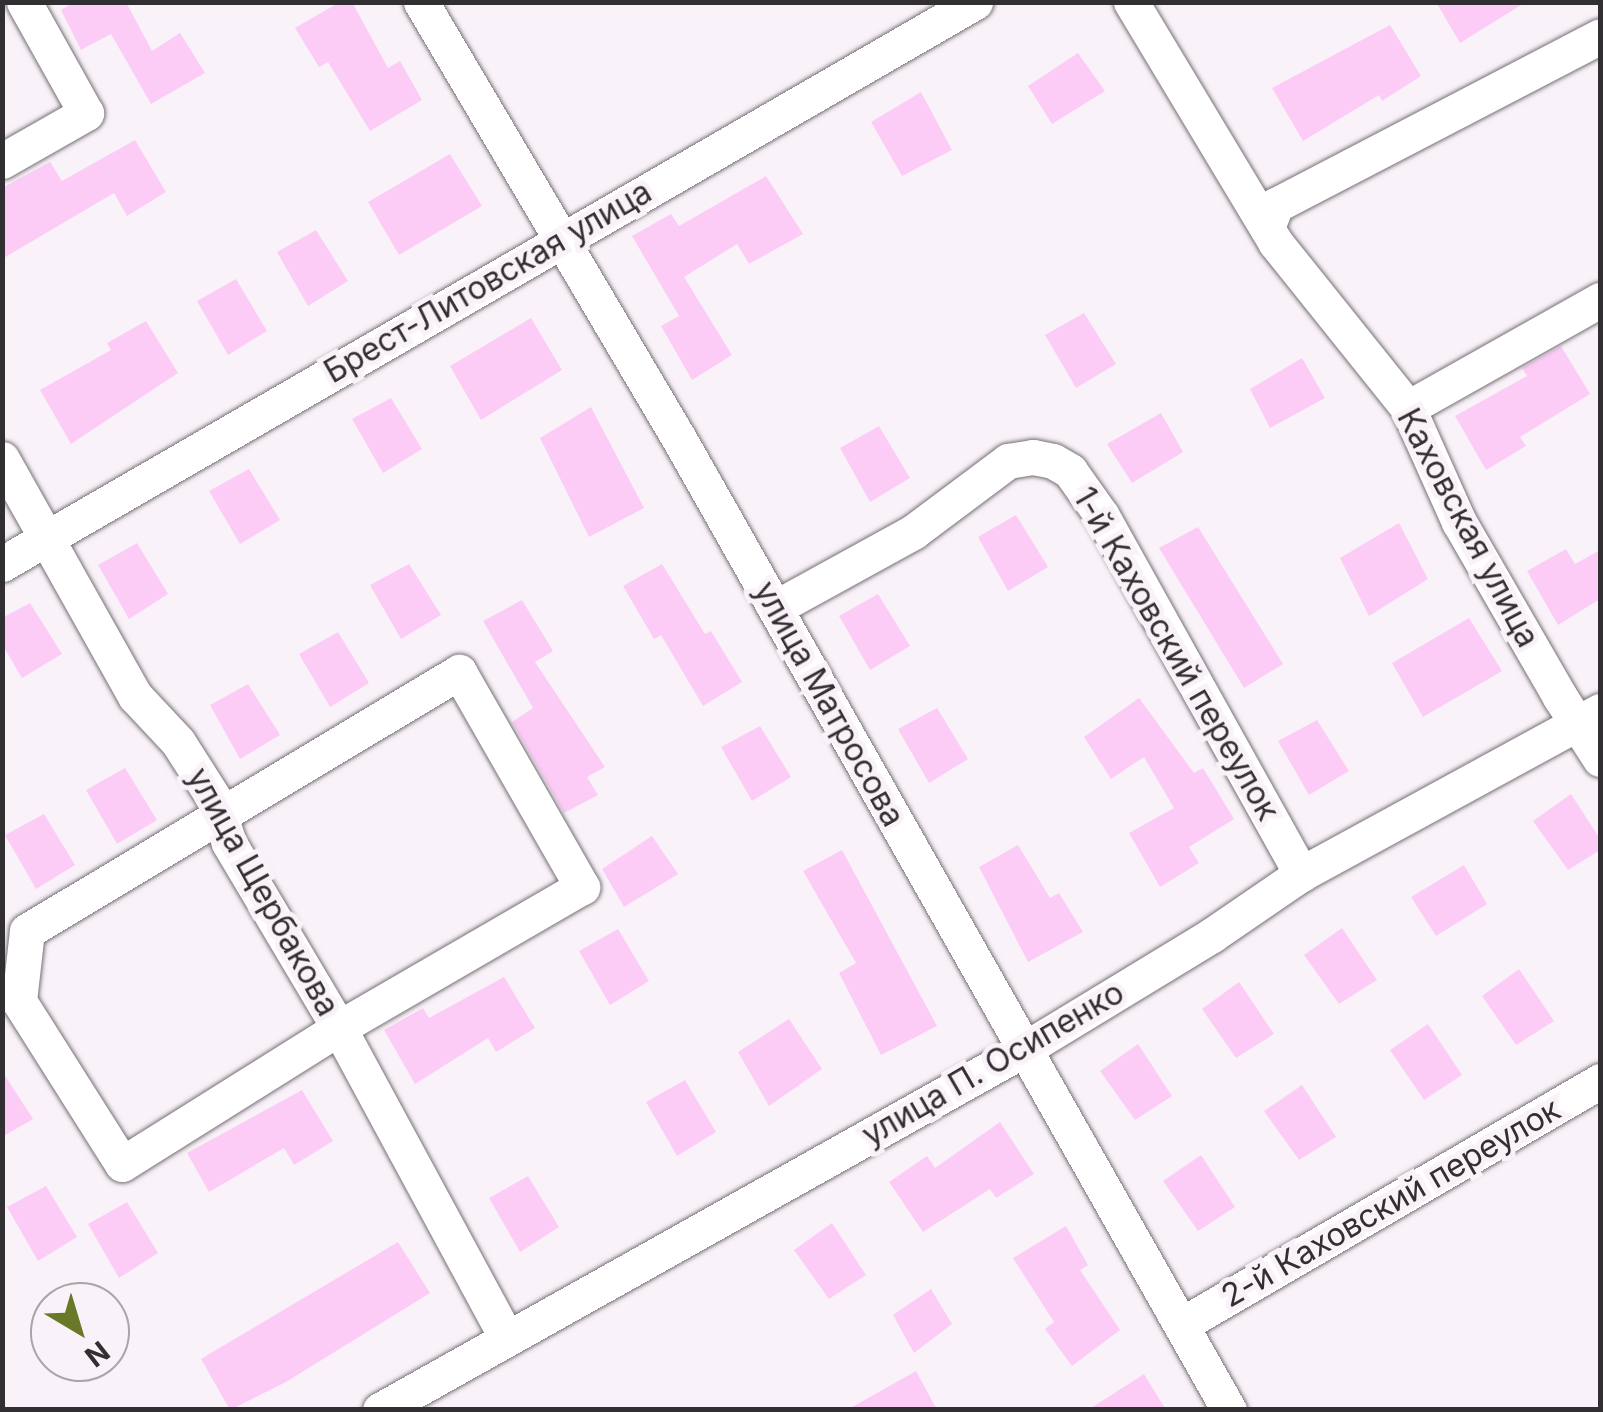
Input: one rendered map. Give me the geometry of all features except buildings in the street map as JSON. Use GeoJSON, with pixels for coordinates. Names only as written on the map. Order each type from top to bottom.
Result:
{"type":"FeatureCollection","features":[{"type":"Feature","properties":{"kind":"street"},"geometry":{"type":"LineString","coordinates":[[2,161],[86,113],[24,2]]}},
{"type":"Feature","properties":{"kind":"street","name":"улица Матросова"},"geometry":{"type":"LineString","coordinates":[[420,2],[678,437],[1229,1410]]}},
{"type":"Feature","properties":{"kind":"street","name":"Брест-Литовская улица"},"geometry":{"type":"LineString","coordinates":[[2,564],[975,2]]}},
{"type":"Feature","properties":{"kind":"street","name":"Каховская улица"},"geometry":{"type":"LineString","coordinates":[[1131,2],[1267,228],[1408,408],[1459,522],[1589,717],[1600,759]]}},
{"type":"Feature","properties":{"kind":"street"},"geometry":{"type":"LineString","coordinates":[[1267,228],[1276,205],[1600,36]]}},
{"type":"Feature","properties":{"kind":"street"},"geometry":{"type":"LineString","coordinates":[[1408,408],[1600,300]]}},
{"type":"Feature","properties":{"kind":"street","name":"1-й Каховский переулок"},"geometry":{"type":"LineString","coordinates":[[775,608],[913,532],[1008,461],[1034,457],[1053,461],[1070,471],[1102,516],[1301,874]]}},
{"type":"Feature","properties":{"kind":"street","name":"улица Щербакова"},"geometry":{"type":"LineString","coordinates":[[2,459],[135,696],[178,742],[220,816],[230,843],[339,1028],[506,1337]]}},
{"type":"Feature","properties":{"kind":"street"},"geometry":{"type":"LineString","coordinates":[[459,672],[582,886],[339,1028],[122,1164],[19,1001],[27,931],[459,672]]}},
{"type":"Feature","properties":{"kind":"street","name":"улица П. Осипенко"},"geometry":{"type":"LineString","coordinates":[[380,1410],[1023,1050],[1212,935],[1301,874],[1589,717]]}},
{"type":"Feature","properties":{"kind":"street","name":"2-й Каховский переулок"},"geometry":{"type":"LineString","coordinates":[[1181,1325],[1600,1081]]}}]}
